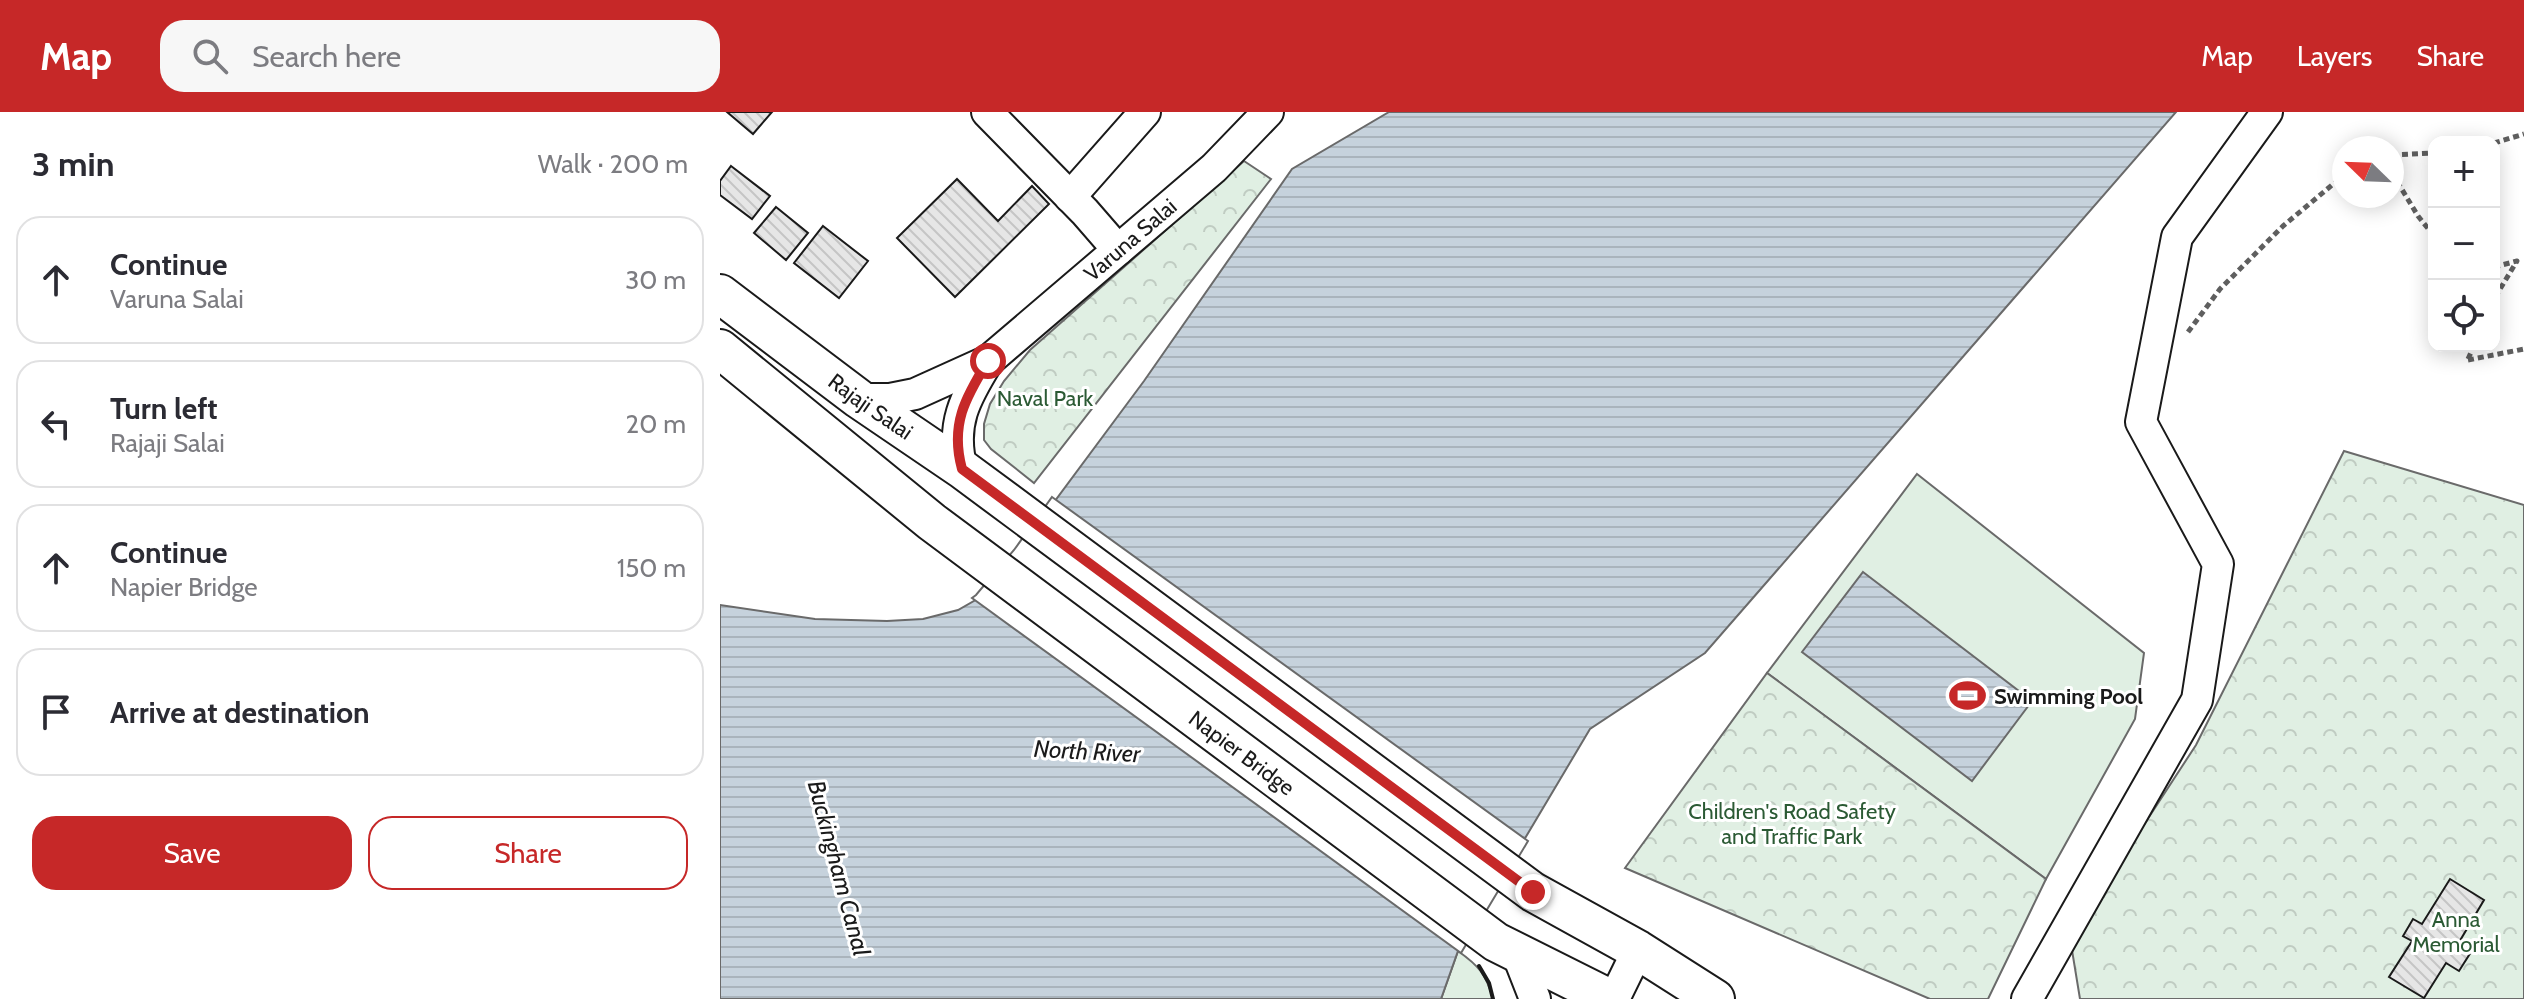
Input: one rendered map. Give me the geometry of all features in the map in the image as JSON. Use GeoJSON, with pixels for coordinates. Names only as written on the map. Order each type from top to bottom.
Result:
{"type":"FeatureCollection","features":[{"type":"Feature","properties":{"kind":"main road","name":"Rajaji Salai"},"geometry":{"type":"LineString","coordinates":[[720,294],[859,399],[962,469],[1533,892],[1638,950]]}},
{"type":"Feature","properties":{"kind":"main road","name":"Napier Bridge"},"geometry":{"type":"LineString","coordinates":[[720,349],[986,564],[1507,948],[1612,999]]}},
{"type":"Feature","properties":{"kind":"main road"},"geometry":{"type":"LineString","coordinates":[[1638,950],[1715,999]]}},
{"type":"Feature","properties":{"kind":"street"},"geometry":{"type":"LineString","coordinates":[[987,112],[1118,250]]}},
{"type":"Feature","properties":{"kind":"street"},"geometry":{"type":"LineString","coordinates":[[1070,197],[1145,112]]}},
{"type":"Feature","properties":{"kind":"street","name":"Varuna Salai"},"geometry":{"type":"LineString","coordinates":[[859,399],[890,399],[915,394],[988,361],[1228,156],[1268,112]]}},
{"type":"Feature","properties":{"kind":"street"},"geometry":{"type":"LineString","coordinates":[[2027,999],[2197,700],[2218,564],[2141,422],[2177,237],[2267,112]]}},
{"type":"Feature","properties":{"kind":"street","name":"Varuna Salai"},"geometry":{"type":"LineString","coordinates":[[962,469],[956,439],[960,418],[971,389],[988,361]]}},
{"type":"Feature","properties":{"kind":"street"},"geometry":{"type":"LineString","coordinates":[[1507,948],[1535,999]]}},
{"type":"Feature","properties":{"kind":"street"},"geometry":{"type":"LineString","coordinates":[[1612,999],[1638,950]]}},
{"type":"Feature","properties":{"kind":"path"},"geometry":{"type":"LineString","coordinates":[[2500,141],[2524,134]]}},
{"type":"Feature","properties":{"kind":"path"},"geometry":{"type":"LineString","coordinates":[[2404,154],[2428,153]]}},
{"type":"Feature","properties":{"kind":"path"},"geometry":{"type":"LineString","coordinates":[[2185,336],[2220,289],[2283,226],[2332,185]]}},
{"type":"Feature","properties":{"kind":"path"},"geometry":{"type":"LineString","coordinates":[[2404,193],[2428,228]]}},
{"type":"Feature","properties":{"kind":"path"},"geometry":{"type":"LineString","coordinates":[[2500,266],[2522,260]]}},
{"type":"Feature","properties":{"kind":"path"},"geometry":{"type":"LineString","coordinates":[[2500,291],[2522,260]]}},
{"type":"Feature","properties":{"kind":"path"},"geometry":{"type":"LineString","coordinates":[[2471,352],[2468,360],[2524,349]]}},
{"type":"Feature","properties":{"kind":"green space","name":"Naval Park"},"geometry":{"type":"Polygon","coordinates":[[[1244,161],[1271,179],[1034,483],[984,440],[984,424],[990,404],[1004,381],[1030,350],[1244,161]]]}},
{"type":"Feature","properties":{"kind":"green space","name":"Anna Memorial"},"geometry":{"type":"Polygon","coordinates":[[[2344,451],[2524,505],[2524,999],[2080,999],[2070,938],[2196,745],[2344,451]]]}},
{"type":"Feature","properties":{"kind":"green space","name":"Swimming Pool"},"geometry":{"type":"Polygon","coordinates":[[[1917,474],[2144,653],[2135,719],[2046,879],[1767,673],[1917,474]]]}},
{"type":"Feature","properties":{"kind":"green space","name":"Children's Road Safety and Traffic Park"},"geometry":{"type":"Polygon","coordinates":[[[1767,673],[2046,879],[1988,999],[1930,999],[1625,868],[1767,673]]]}},
{"type":"Feature","properties":{"kind":"green space"},"geometry":{"type":"Polygon","coordinates":[[[1458,951],[1481,971],[1493,999],[1441,999],[1458,951]]]}},
{"type":"Feature","properties":{"kind":"water"},"geometry":{"type":"Polygon","coordinates":[[[1389,112],[2176,112],[1705,653],[1590,729],[1458,951],[1441,999],[720,999],[720,605],[815,619],[887,621],[923,619],[958,610],[979,598],[1017,552],[1144,381],[1292,169],[1389,112]]]}},
{"type":"Feature","properties":{"kind":"water"},"geometry":{"type":"Polygon","coordinates":[[[1863,572],[2032,701],[1972,781],[1802,652],[1863,572]]]}},
{"type":"Feature","properties":{"kind":"pier"},"geometry":{"type":"Polygon","coordinates":[[[1052,497],[1528,841],[1461,953],[972,598],[1014,550],[1052,497]]]}},
{"type":"Feature","properties":{"kind":"building"},"geometry":{"type":"Polygon","coordinates":[[[727,112],[772,112],[753,134],[727,112]]]}},
{"type":"Feature","properties":{"kind":"building"},"geometry":{"type":"Polygon","coordinates":[[[731,166],[770,196],[752,219],[720,195],[720,181],[731,166]]]}},
{"type":"Feature","properties":{"kind":"building"},"geometry":{"type":"Polygon","coordinates":[[[957,179],[998,221],[1032,186],[1049,204],[955,297],[897,238],[957,179]]]}},
{"type":"Feature","properties":{"kind":"building"},"geometry":{"type":"Polygon","coordinates":[[[776,207],[808,233],[786,260],[754,233],[776,207]]]}},
{"type":"Feature","properties":{"kind":"building"},"geometry":{"type":"Polygon","coordinates":[[[823,226],[868,261],[839,298],[794,263],[823,226]]]}},
{"type":"Feature","properties":{"kind":"building"},"geometry":{"type":"Polygon","coordinates":[[[2450,879],[2484,900],[2458,944],[2471,952],[2459,971],[2446,963],[2424,998],[2389,977],[2412,941],[2403,936],[2413,919],[2422,924],[2450,879]]]}},
{"type":"Feature","properties":{"kind":"wall"},"geometry":{"type":"LineString","coordinates":[[1479,966],[1489,983],[1493,999]]}},
{"type":"Feature","properties":{"kind":"place","name":"Swimming Pool"},"geometry":{"type":"Point","coordinates":[1968,696]}},
{"type":"Feature","properties":{"kind":"route"},"geometry":{"type":"LineString","coordinates":[[988,361],[971,389],[960,418],[956,439],[962,469],[1533,892]]}},
{"type":"Feature","properties":{"kind":"water label","name":"North River"},"geometry":{"type":"Point","coordinates":[1087,751]}},
{"type":"Feature","properties":{"kind":"water label","name":"Buckingham Canal"},"geometry":{"type":"Point","coordinates":[839,868]}}]}
